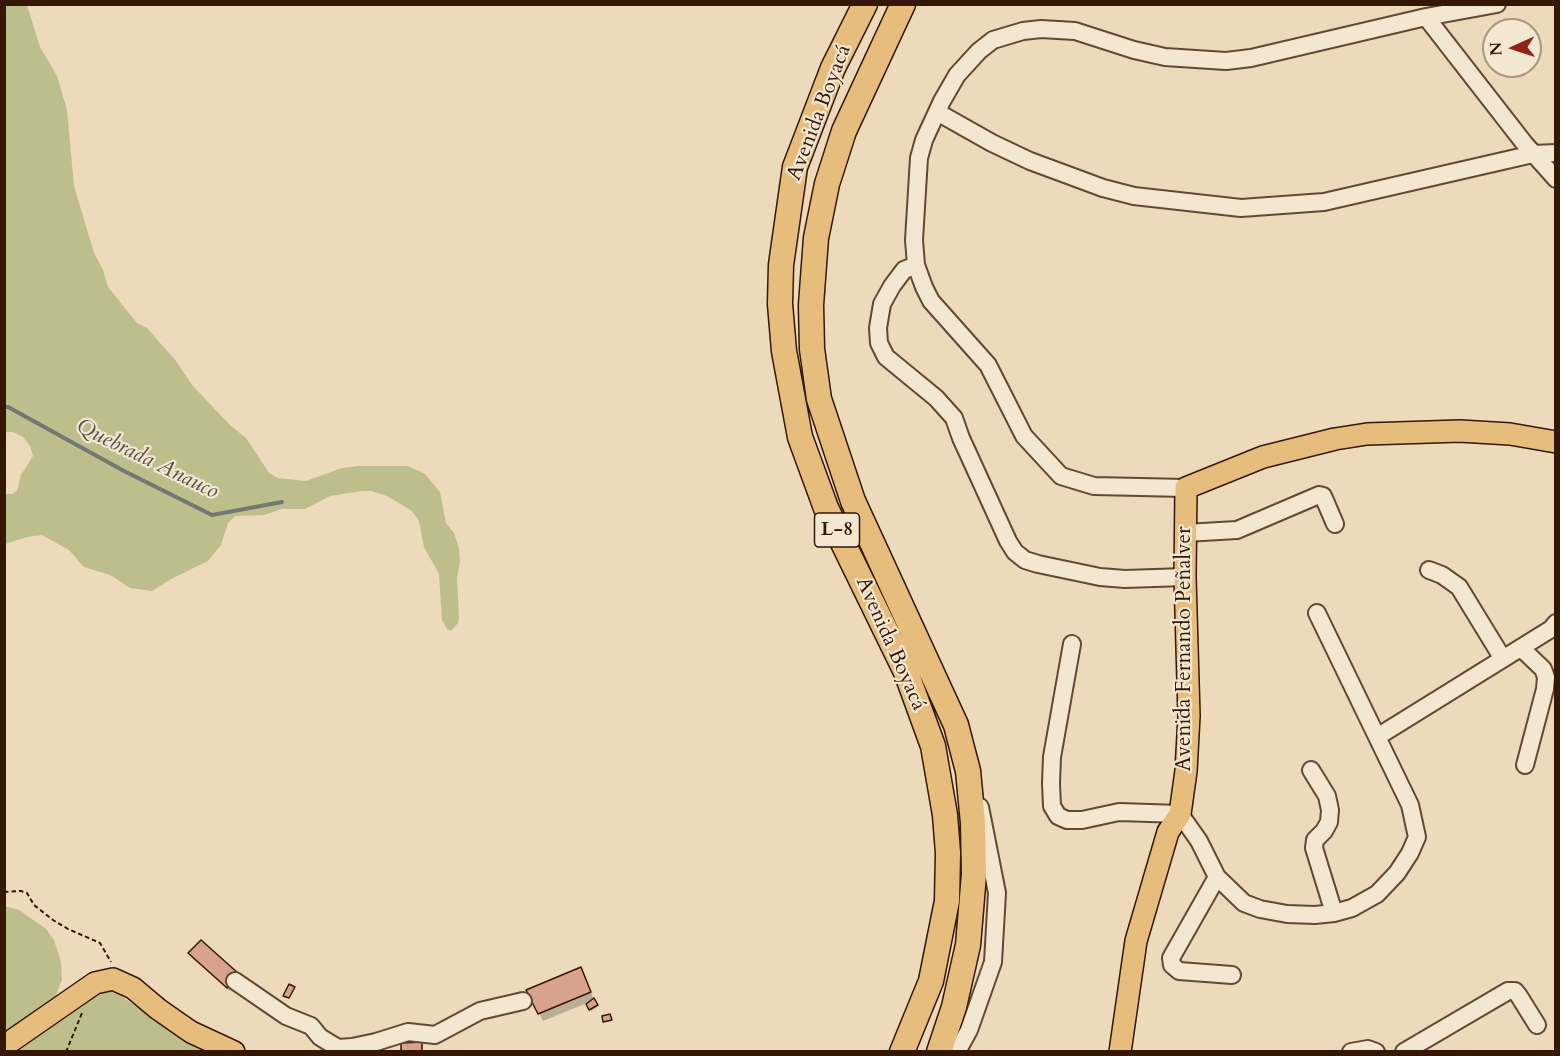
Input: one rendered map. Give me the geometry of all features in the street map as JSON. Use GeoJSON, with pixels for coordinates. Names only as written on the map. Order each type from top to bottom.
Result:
{"type":"FeatureCollection","features":[{"type":"Feature","properties":{"kind":"highway","name":"Avenida Boyacá"},"geometry":{"type":"LineString","coordinates":[[865,4],[833,68],[795,167],[781,265],[780,304],[784,351],[800,437],[826,508],[906,672],[933,746],[943,803],[948,853],[947,901],[931,981],[902,1052]]}},
{"type":"Feature","properties":{"kind":"highway","name":"Avenida Boyacá"},"geometry":{"type":"LineString","coordinates":[[903,4],[844,130],[827,184],[816,238],[811,305],[812,349],[819,399],[853,501],[956,725],[968,771],[974,823],[974,874],[968,945],[954,1007],[939,1052]]}},
{"type":"Feature","properties":{"kind":"main road"},"geometry":{"type":"LineString","coordinates":[[1186,488],[1263,457],[1326,441],[1367,434],[1460,431],[1510,434],[1556,442]]}},
{"type":"Feature","properties":{"kind":"main road","name":"Avenida Fernando Peñalver"},"geometry":{"type":"LineString","coordinates":[[1120,1051],[1136,941],[1168,832],[1180,814],[1186,771],[1189,716],[1185,577],[1186,488]]}},
{"type":"Feature","properties":{"kind":"main road"},"geometry":{"type":"LineString","coordinates":[[4,1046],[94,983],[113,979],[133,988],[191,1032],[234,1052]]}},
{"type":"Feature","properties":{"kind":"street"},"geometry":{"type":"LineString","coordinates":[[1186,488],[1094,486],[1061,476],[1024,436],[988,365],[931,301],[916,265],[915,240],[920,158],[924,140],[957,75],[979,51],[993,40],[1023,31],[1041,29],[1075,31],[1134,50],[1165,57],[1226,61],[1251,58],[1425,17],[1497,4]]}},
{"type":"Feature","properties":{"kind":"street"},"geometry":{"type":"LineString","coordinates":[[1425,17],[1533,154],[1556,179]]}},
{"type":"Feature","properties":{"kind":"street"},"geometry":{"type":"LineString","coordinates":[[937,112],[1030,161],[1103,188],[1145,197],[1241,208],[1324,202],[1533,154],[1556,153]]}},
{"type":"Feature","properties":{"kind":"street"},"geometry":{"type":"LineString","coordinates":[[916,265],[904,270],[882,304],[878,328],[879,343],[886,357],[936,398],[954,418],[1015,552],[1025,560],[1038,564],[1100,578],[1185,577]]}},
{"type":"Feature","properties":{"kind":"street"},"geometry":{"type":"LineString","coordinates":[[1185,533],[1237,530],[1319,495],[1323,496],[1335,524]]}},
{"type":"Feature","properties":{"kind":"street"},"geometry":{"type":"LineString","coordinates":[[1429,570],[1442,575],[1459,587],[1503,659]]}},
{"type":"Feature","properties":{"kind":"street"},"geometry":{"type":"LineString","coordinates":[[1072,644],[1052,757],[1052,806],[1058,816],[1067,820],[1082,820],[1119,812],[1180,814],[1199,841],[1217,877],[1244,903],[1260,909],[1287,914],[1334,914],[1352,908],[1377,894],[1397,873],[1410,853],[1416,837],[1410,805],[1317,613]]}},
{"type":"Feature","properties":{"kind":"street"},"geometry":{"type":"LineString","coordinates":[[1377,737],[1551,629],[1556,623]]}},
{"type":"Feature","properties":{"kind":"street"},"geometry":{"type":"LineString","coordinates":[[1521,648],[1543,669],[1546,677],[1525,765]]}},
{"type":"Feature","properties":{"kind":"street"},"geometry":{"type":"LineString","coordinates":[[1311,770],[1327,796],[1330,810],[1329,822],[1315,840],[1314,848],[1334,914]]}},
{"type":"Feature","properties":{"kind":"street"},"geometry":{"type":"LineString","coordinates":[[957,1052],[969,1030],[993,962],[996,931],[997,893],[979,803],[968,771]]}},
{"type":"Feature","properties":{"kind":"street"},"geometry":{"type":"LineString","coordinates":[[1217,877],[1171,958],[1172,965],[1179,971],[1232,975]]}},
{"type":"Feature","properties":{"kind":"street"},"geometry":{"type":"LineString","coordinates":[[235,981],[286,1016],[311,1026],[336,1050],[376,1042],[408,1032],[435,1035],[480,1011],[523,1001]]}},
{"type":"Feature","properties":{"kind":"street"},"geometry":{"type":"LineString","coordinates":[[1404,1052],[1508,991],[1515,992],[1519,996],[1537,1025]]}},
{"type":"Feature","properties":{"kind":"street"},"geometry":{"type":"LineString","coordinates":[[1351,1052],[1368,1049],[1376,1052]]}},
{"type":"Feature","properties":{"kind":"path"},"geometry":{"type":"LineString","coordinates":[[4,892],[27,893],[34,905],[53,920],[100,943],[117,969],[113,979]]}},
{"type":"Feature","properties":{"kind":"path"},"geometry":{"type":"LineString","coordinates":[[66,1052],[82,1012]]}},
{"type":"Feature","properties":{"kind":"green space"},"geometry":{"type":"Polygon","coordinates":[[[5,4],[27,5],[40,47],[57,76],[67,110],[74,186],[94,253],[103,270],[108,287],[137,323],[147,328],[176,361],[192,385],[230,425],[246,438],[269,473],[278,478],[306,481],[342,468],[408,466],[425,474],[440,492],[446,523],[454,533],[459,548],[460,561],[457,579],[459,618],[451,631],[447,629],[442,620],[439,574],[424,547],[419,521],[412,511],[387,496],[372,491],[330,496],[305,509],[282,509],[264,515],[235,516],[228,523],[221,545],[208,561],[152,591],[130,588],[110,575],[84,567],[69,550],[42,535],[5,544],[5,494],[17,491],[21,475],[33,456],[30,446],[23,437],[13,432],[5,432],[5,4]]]}},
{"type":"Feature","properties":{"kind":"green space"},"geometry":{"type":"Polygon","coordinates":[[[4,907],[19,910],[46,929],[54,940],[61,962],[62,980],[55,998],[5,1037],[4,907]]]}},
{"type":"Feature","properties":{"kind":"green space"},"geometry":{"type":"Polygon","coordinates":[[[109,991],[211,1051],[5,1052],[99,992],[109,991]]]}},
{"type":"Feature","properties":{"kind":"building"},"geometry":{"type":"Polygon","coordinates":[[[201,940],[238,973],[227,988],[188,953],[201,940]]]}},
{"type":"Feature","properties":{"kind":"building"},"geometry":{"type":"Polygon","coordinates":[[[581,967],[591,992],[538,1014],[526,990],[581,967]]]}},
{"type":"Feature","properties":{"kind":"building"},"geometry":{"type":"Polygon","coordinates":[[[289,984],[295,987],[289,998],[283,996],[289,984]]]}},
{"type":"Feature","properties":{"kind":"building"},"geometry":{"type":"Polygon","coordinates":[[[594,998],[598,1005],[589,1010],[586,1004],[594,998]]]}},
{"type":"Feature","properties":{"kind":"building"},"geometry":{"type":"Polygon","coordinates":[[[610,1014],[612,1020],[603,1022],[602,1016],[610,1014]]]}},
{"type":"Feature","properties":{"kind":"building"},"geometry":{"type":"Polygon","coordinates":[[[422,1042],[422,1052],[401,1052],[401,1043],[422,1042]]]}},
{"type":"Feature","properties":{"kind":"waterway","name":"Quebrada Anauco"},"geometry":{"type":"LineString","coordinates":[[4,407],[8,407],[124,471],[212,515],[282,502]]}}]}
